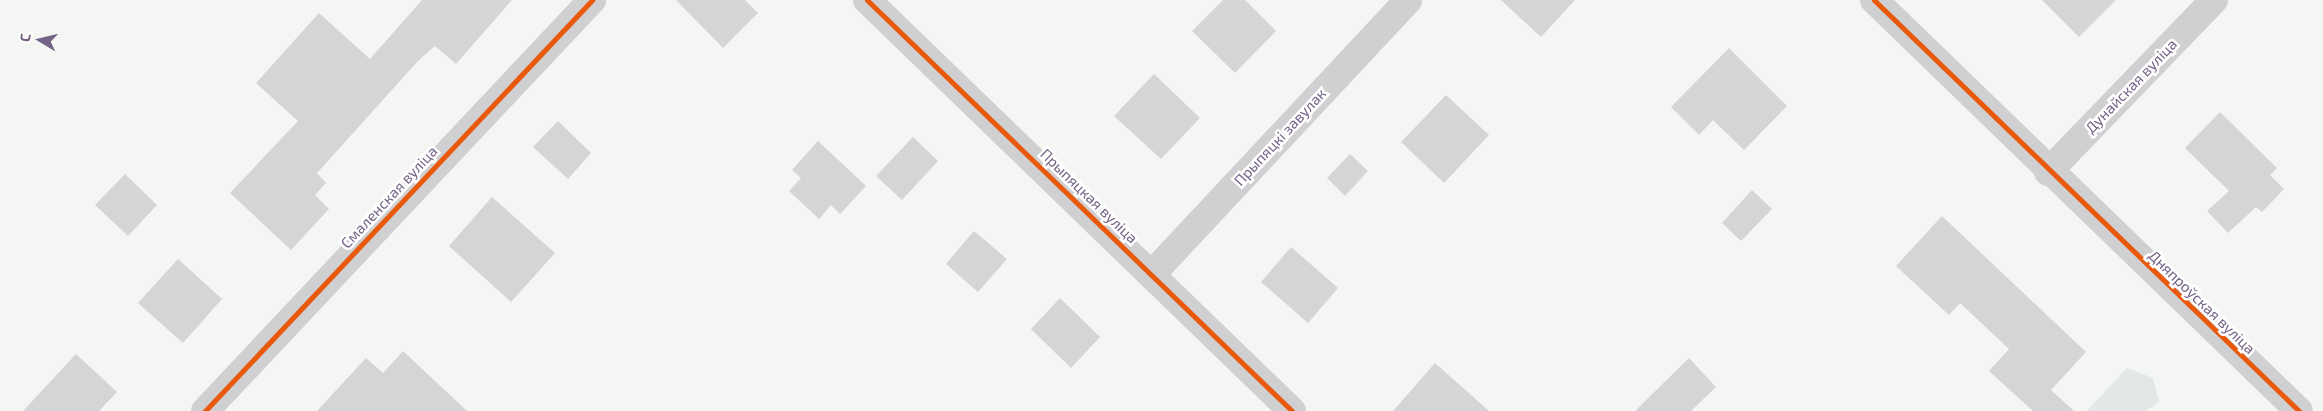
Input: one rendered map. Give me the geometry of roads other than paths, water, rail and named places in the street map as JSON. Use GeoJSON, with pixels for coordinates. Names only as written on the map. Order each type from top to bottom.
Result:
{"type":"FeatureCollection","features":[{"type":"Feature","properties":{"kind":"street","name":"Смаленская вуліца"},"geometry":{"type":"LineString","coordinates":[[205,411],[592,0]]}},
{"type":"Feature","properties":{"kind":"street","name":"Прыпяцкая вуліца"},"geometry":{"type":"LineString","coordinates":[[867,0],[1292,411]]}},
{"type":"Feature","properties":{"kind":"street","name":"Прыпяцкі завулак"},"geometry":{"type":"LineString","coordinates":[[1152,274],[1408,0]]}},
{"type":"Feature","properties":{"kind":"street","name":"Дняпроўская вуліца"},"geometry":{"type":"LineString","coordinates":[[1874,0],[2048,172],[2299,411]]}},
{"type":"Feature","properties":{"kind":"street","name":"Дунайская вуліца"},"geometry":{"type":"LineString","coordinates":[[2048,172],[2214,0]]}}]}
